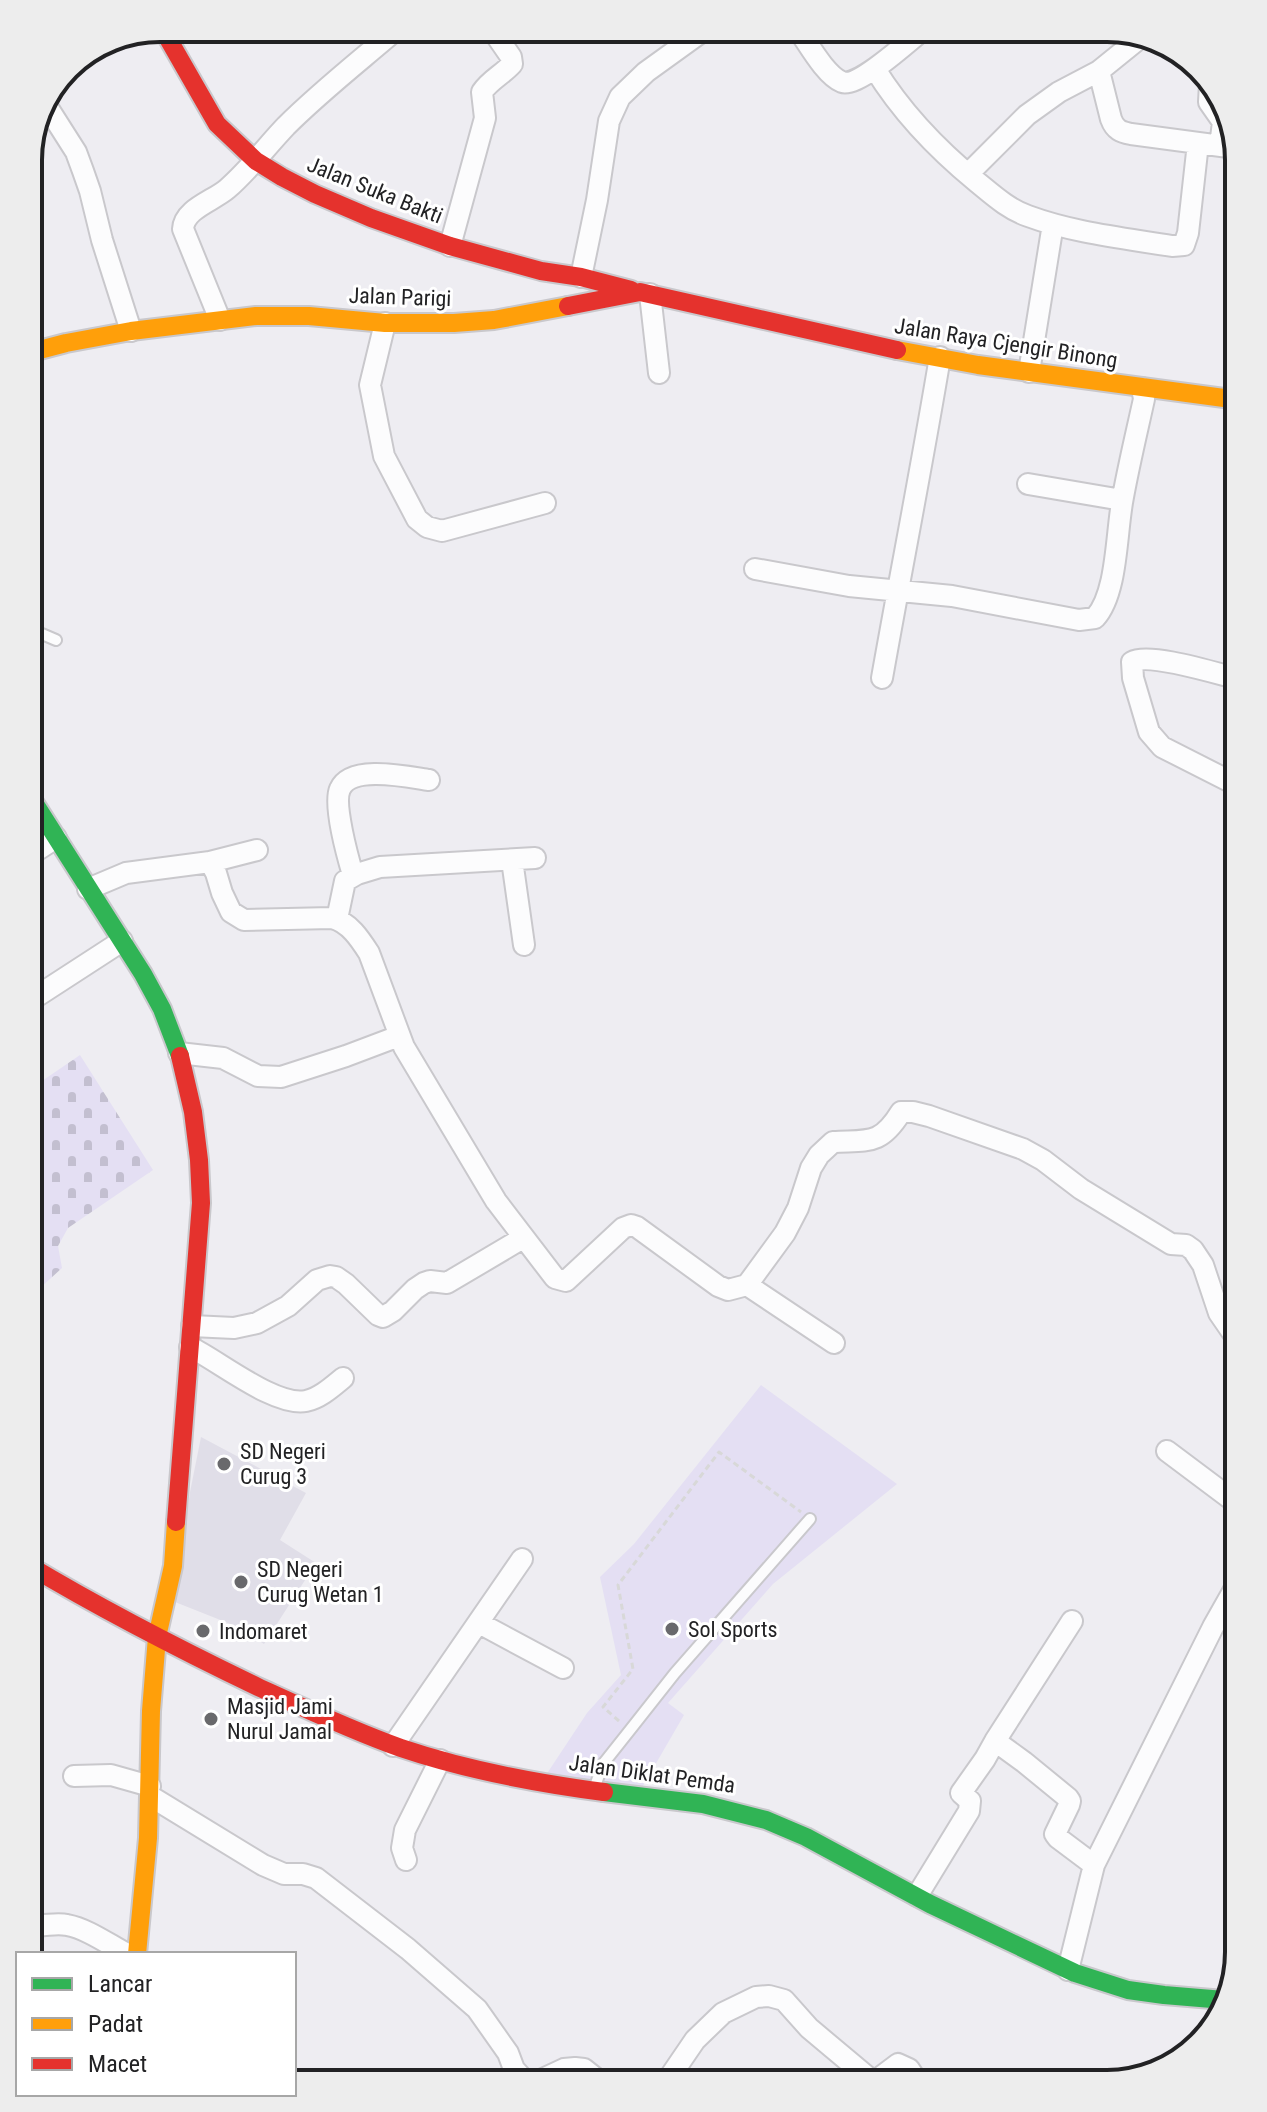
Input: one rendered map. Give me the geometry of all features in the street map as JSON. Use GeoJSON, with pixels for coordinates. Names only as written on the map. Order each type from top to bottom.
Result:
{"type":"FeatureCollection","features":[{"type":"Feature","properties":{"kind":"street","name":"Jalan Suka Bakti"},"geometry":{"type":"LineString","coordinates":[[170,42],[217,124],[256,161],[315,194],[450,246],[541,271],[581,277],[645,293]]}},
{"type":"Feature","properties":{"kind":"street"},"geometry":{"type":"LineString","coordinates":[[220,320],[183,229],[183,222],[190,213],[225,190],[286,127],[382,42]]}},
{"type":"Feature","properties":{"kind":"street"},"geometry":{"type":"LineString","coordinates":[[450,246],[485,118],[482,92],[488,83],[501,76],[512,64],[501,42]]}},
{"type":"Feature","properties":{"kind":"street"},"geometry":{"type":"LineString","coordinates":[[581,277],[609,121],[620,97],[646,72],[688,42]]}},
{"type":"Feature","properties":{"kind":"street"},"geometry":{"type":"LineString","coordinates":[[807,42],[827,71],[844,83],[852,83],[875,69],[908,42]]}},
{"type":"Feature","properties":{"kind":"street"},"geometry":{"type":"LineString","coordinates":[[968,174],[1027,115],[1059,92],[1099,71],[1132,44]]}},
{"type":"Feature","properties":{"kind":"street"},"geometry":{"type":"LineString","coordinates":[[875,69],[883,83],[943,154],[1006,206],[1053,224],[1172,246],[1184,245],[1198,143]]}},
{"type":"Feature","properties":{"kind":"street"},"geometry":{"type":"LineString","coordinates":[[1099,71],[1113,126],[1119,131],[1224,146]]}},
{"type":"Feature","properties":{"kind":"street"},"geometry":{"type":"LineString","coordinates":[[52,114],[76,152],[83,171],[131,331]]}},
{"type":"Feature","properties":{"kind":"street"},"geometry":{"type":"LineString","coordinates":[[1029,372],[1053,224]]}},
{"type":"Feature","properties":{"kind":"street"},"geometry":{"type":"LineString","coordinates":[[645,293],[659,373]]}},
{"type":"Feature","properties":{"kind":"street","name":"Jalan Parigi"},"geometry":{"type":"LineString","coordinates":[[42,349],[131,331],[256,316],[309,316],[385,323],[454,323],[494,320],[645,293],[767,320]]}},
{"type":"Feature","properties":{"kind":"street","name":"Jalan Raya Cjengir Binong"},"geometry":{"type":"LineString","coordinates":[[767,320],[885,348],[978,365],[1225,398]]}},
{"type":"Feature","properties":{"kind":"street"},"geometry":{"type":"LineString","coordinates":[[385,323],[370,385],[384,456],[417,519],[427,527],[442,531],[545,503]]}},
{"type":"Feature","properties":{"kind":"street"},"geometry":{"type":"LineString","coordinates":[[882,678],[940,357]]}},
{"type":"Feature","properties":{"kind":"street"},"geometry":{"type":"LineString","coordinates":[[755,569],[849,586],[952,596],[1079,620],[1092,619],[1101,611],[1109,592],[1122,500],[1144,399],[1142,388]]}},
{"type":"Feature","properties":{"kind":"street"},"geometry":{"type":"LineString","coordinates":[[1028,484],[1122,500]]}},
{"type":"Feature","properties":{"kind":"street"},"geometry":{"type":"LineString","coordinates":[[1225,676],[1156,659],[1138,658],[1132,662],[1133,678],[1153,739],[1162,747],[1225,779]]}},
{"type":"Feature","properties":{"kind":"street"},"geometry":{"type":"LineString","coordinates":[[353,875],[339,814],[338,794],[343,785],[368,774],[429,780]]}},
{"type":"Feature","properties":{"kind":"street"},"geometry":{"type":"LineString","coordinates":[[42,816],[162,1009],[179,1053],[193,1112],[201,1203],[173,1566],[157,1637],[151,1711],[148,1838],[137,1952]]}},
{"type":"Feature","properties":{"kind":"street"},"geometry":{"type":"LineString","coordinates":[[42,847],[56,838]]}},
{"type":"Feature","properties":{"kind":"street"},"geometry":{"type":"LineString","coordinates":[[88,889],[126,873],[210,862],[257,850]]}},
{"type":"Feature","properties":{"kind":"street"},"geometry":{"type":"LineString","coordinates":[[337,919],[345,881],[353,875],[380,867],[535,858]]}},
{"type":"Feature","properties":{"kind":"street"},"geometry":{"type":"LineString","coordinates":[[512,860],[524,945]]}},
{"type":"Feature","properties":{"kind":"street"},"geometry":{"type":"LineString","coordinates":[[210,862],[231,912],[244,920],[337,919],[361,940],[369,953],[399,1036],[496,1201],[555,1278],[566,1281],[623,1228],[631,1225],[718,1286],[728,1290],[747,1285],[785,1233],[798,1208],[805,1180],[819,1155],[833,1142],[879,1138],[890,1129],[901,1112],[913,1112],[1023,1149],[1171,1244],[1186,1245],[1203,1265],[1219,1313],[1225,1322]]}},
{"type":"Feature","properties":{"kind":"street"},"geometry":{"type":"LineString","coordinates":[[42,993],[122,941]]}},
{"type":"Feature","properties":{"kind":"street"},"geometry":{"type":"LineString","coordinates":[[179,1053],[223,1058],[258,1076],[281,1077],[399,1036]]}},
{"type":"Feature","properties":{"kind":"street"},"geometry":{"type":"LineString","coordinates":[[192,1326],[234,1328],[257,1323],[288,1306],[317,1280],[330,1276],[346,1284],[383,1317],[424,1283],[447,1283],[523,1238]]}},
{"type":"Feature","properties":{"kind":"street"},"geometry":{"type":"LineString","coordinates":[[747,1285],[834,1343]]}},
{"type":"Feature","properties":{"kind":"street"},"geometry":{"type":"LineString","coordinates":[[190,1347],[263,1390],[290,1402],[312,1399],[343,1378]]}},
{"type":"Feature","properties":{"kind":"street"},"geometry":{"type":"LineString","coordinates":[[1167,1451],[1225,1494]]}},
{"type":"Feature","properties":{"kind":"street"},"geometry":{"type":"LineString","coordinates":[[393,1746],[522,1559]]}},
{"type":"Feature","properties":{"kind":"street","name":"Jalan Diklat Pemda"},"geometry":{"type":"LineString","coordinates":[[42,1573],[101,1608],[241,1679],[393,1746],[500,1774],[593,1791],[737,1810],[802,1834],[917,1896],[1098,1982],[1127,1990],[1215,1999]]}},
{"type":"Feature","properties":{"kind":"street"},"geometry":{"type":"LineString","coordinates":[[1068,1970],[1094,1865],[1225,1606]]}},
{"type":"Feature","properties":{"kind":"street"},"geometry":{"type":"LineString","coordinates":[[917,1896],[969,1811],[970,1801],[961,1793],[1072,1621]]}},
{"type":"Feature","properties":{"kind":"street"},"geometry":{"type":"LineString","coordinates":[[479,1623],[563,1668]]}},
{"type":"Feature","properties":{"kind":"street"},"geometry":{"type":"LineString","coordinates":[[995,1741],[1068,1798],[1069,1805],[1055,1834],[1094,1865]]}},
{"type":"Feature","properties":{"kind":"street"},"geometry":{"type":"LineString","coordinates":[[406,1860],[402,1848],[405,1830],[440,1760]]}},
{"type":"Feature","properties":{"kind":"street"},"geometry":{"type":"LineString","coordinates":[[74,1776],[111,1775],[150,1791],[263,1865],[284,1874],[316,1878],[419,1958],[477,2009],[508,2053],[515,2070]]}},
{"type":"Feature","properties":{"kind":"street"},"geometry":{"type":"LineString","coordinates":[[42,1925],[65,1924],[75,1927],[123,1952]]}},
{"type":"Feature","properties":{"kind":"street"},"geometry":{"type":"LineString","coordinates":[[675,2070],[695,2040],[723,2013],[756,1997],[769,1996],[784,2000],[809,2028],[859,2070]]}},
{"type":"Feature","properties":{"kind":"street"},"geometry":{"type":"LineString","coordinates":[[890,2070],[898,2064],[910,2070]]}},
{"type":"Feature","properties":{"kind":"street"},"geometry":{"type":"LineString","coordinates":[[562,2070],[585,2070]]}},
{"type":"Feature","properties":{"kind":"lane"},"geometry":{"type":"LineString","coordinates":[[42,634],[56,640]]}},
{"type":"Feature","properties":{"kind":"lane"},"geometry":{"type":"LineString","coordinates":[[593,1791],[603,1764],[675,1673],[810,1519]]}},
{"type":"Feature","properties":{"kind":"path"},"geometry":{"type":"LineString","coordinates":[[630,1730],[603,1707],[633,1669],[618,1585],[719,1452],[810,1519]]}},
{"type":"Feature","properties":{"kind":"shaded area","name":"SD Negeri Curug Wetan 1"},"geometry":{"type":"Polygon","coordinates":[[[201,1437],[306,1493],[280,1540],[316,1563],[264,1644],[238,1627],[175,1602],[201,1437]]]}},
{"type":"Feature","properties":{"kind":"green space"},"geometry":{"type":"Polygon","coordinates":[[[80,1055],[153,1170],[68,1228],[58,1246],[62,1268],[42,1286],[42,1081],[80,1055]]]}},
{"type":"Feature","properties":{"kind":"green space","name":"Sol Sports"},"geometry":{"type":"Polygon","coordinates":[[[761,1385],[897,1484],[773,1584],[668,1703],[684,1715],[640,1791],[546,1775],[587,1713],[621,1675],[600,1577],[634,1544],[761,1385]]]}},
{"type":"Feature","properties":{"kind":"traffic: fast"},"geometry":{"type":"LineString","coordinates":[[42,815],[143,974],[162,1009],[180,1056]]}},
{"type":"Feature","properties":{"kind":"traffic: fast"},"geometry":{"type":"LineString","coordinates":[[604,1792],[703,1804],[766,1820],[806,1837],[930,1904],[1075,1973],[1128,1990],[1215,1999]]}},
{"type":"Feature","properties":{"kind":"traffic: slow"},"geometry":{"type":"LineString","coordinates":[[42,349],[131,331],[256,316],[309,316],[385,323],[454,323],[494,320],[568,306]]}},
{"type":"Feature","properties":{"kind":"traffic: slow"},"geometry":{"type":"LineString","coordinates":[[897,350],[978,365],[1225,398]]}},
{"type":"Feature","properties":{"kind":"traffic: slow"},"geometry":{"type":"LineString","coordinates":[[137,1952],[148,1838],[151,1711],[157,1637],[173,1566],[176,1522]]}},
{"type":"Feature","properties":{"kind":"traffic: jam"},"geometry":{"type":"LineString","coordinates":[[170,42],[217,124],[256,161],[282,177],[371,218],[450,246],[541,271],[631,290]]}},
{"type":"Feature","properties":{"kind":"traffic: jam"},"geometry":{"type":"LineString","coordinates":[[568,306],[640,292],[897,350]]}},
{"type":"Feature","properties":{"kind":"traffic: jam"},"geometry":{"type":"LineString","coordinates":[[176,1522],[201,1203],[193,1112],[180,1056]]}},
{"type":"Feature","properties":{"kind":"traffic: jam"},"geometry":{"type":"LineString","coordinates":[[42,1573],[201,1659],[365,1734],[426,1756],[476,1769],[604,1792]]}},
{"type":"Feature","properties":{"kind":"place","name":"SD Negeri Curug 3"},"geometry":{"type":"Point","coordinates":[224,1464]}},
{"type":"Feature","properties":{"kind":"place","name":"SD Negeri Curug Wetan 1"},"geometry":{"type":"Point","coordinates":[241,1582]}},
{"type":"Feature","properties":{"kind":"place","name":"Sol Sports"},"geometry":{"type":"Point","coordinates":[672,1629]}},
{"type":"Feature","properties":{"kind":"place","name":"Indomaret"},"geometry":{"type":"Point","coordinates":[203,1631]}},
{"type":"Feature","properties":{"kind":"place","name":"Masjid Jami Nurul Jamal"},"geometry":{"type":"Point","coordinates":[211,1719]}}]}
